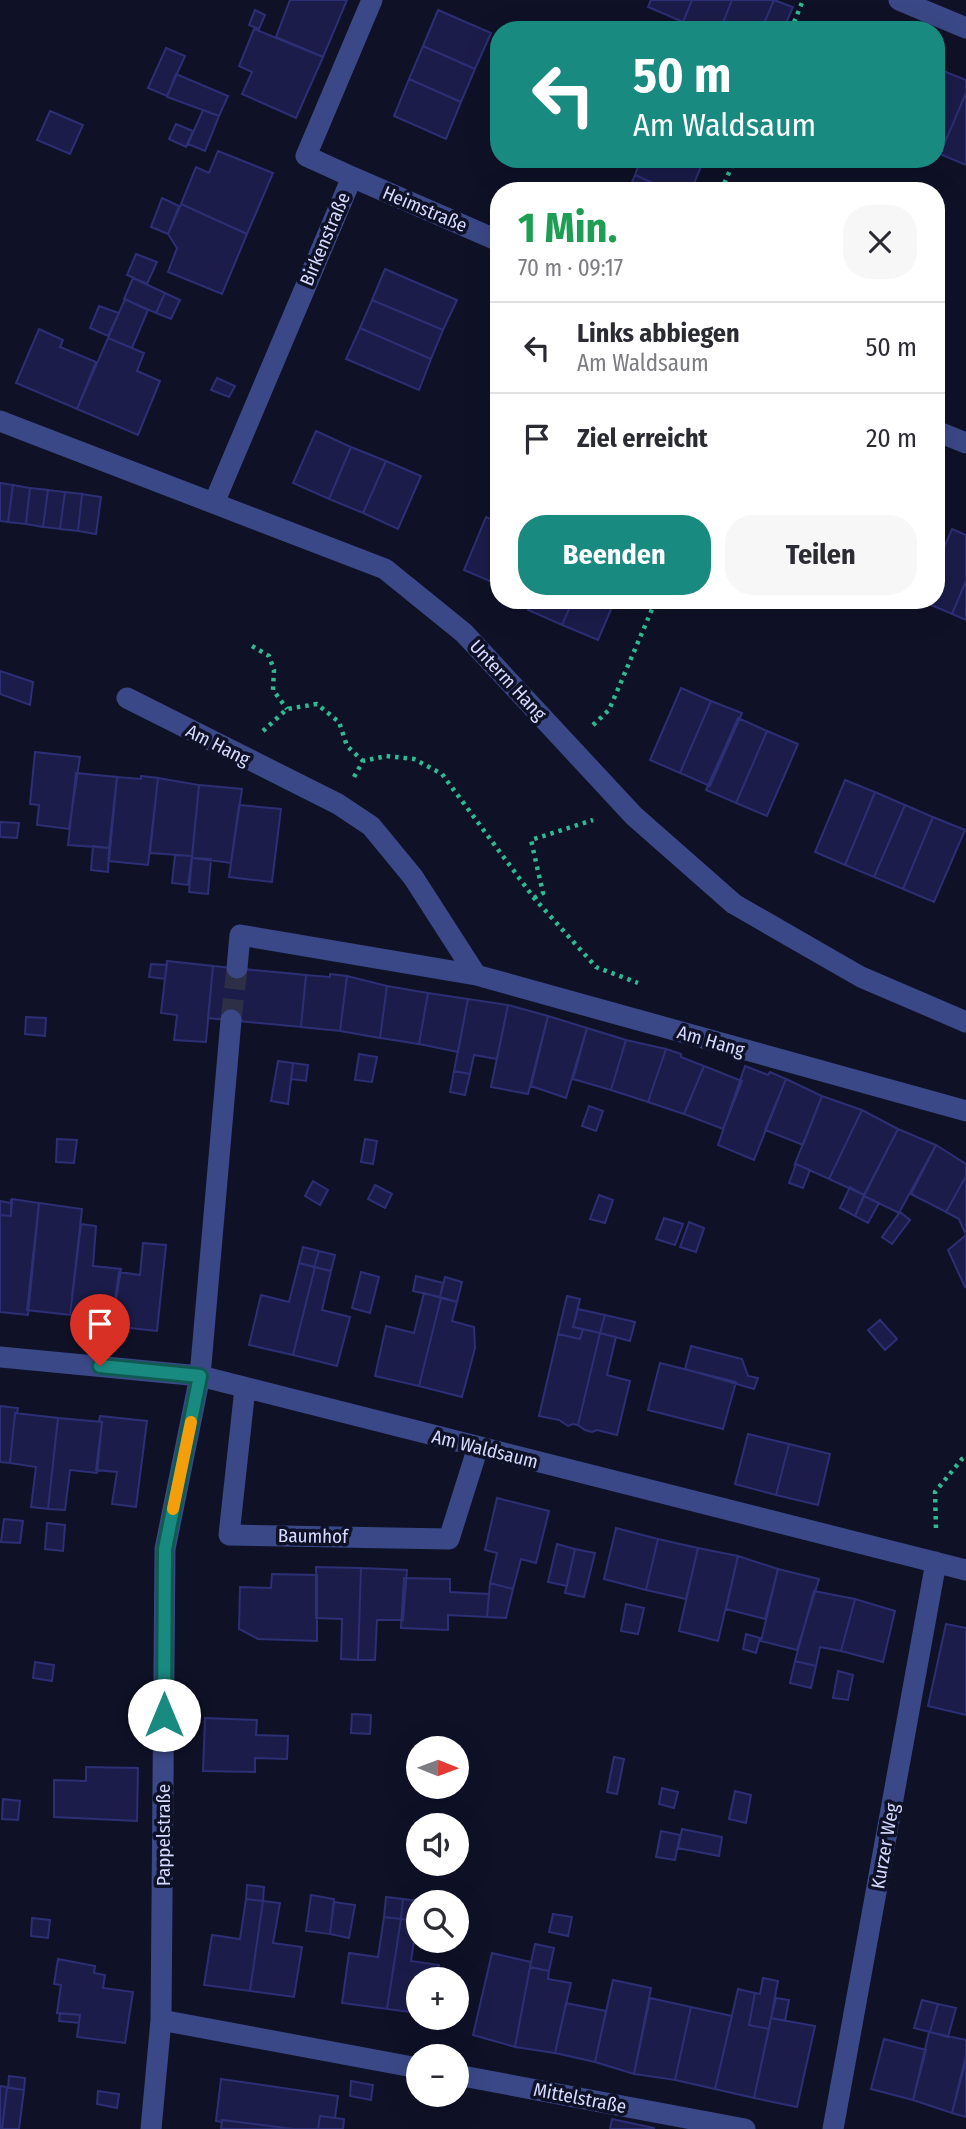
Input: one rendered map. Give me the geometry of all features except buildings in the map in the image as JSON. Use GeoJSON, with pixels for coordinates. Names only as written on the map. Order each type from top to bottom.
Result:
{"type":"FeatureCollection","features":[{"type":"Feature","properties":{"kind":"street","name":"Birkenstraße"},"geometry":{"type":"LineString","coordinates":[[214,503],[352,177],[306,156],[372,0]]}},
{"type":"Feature","properties":{"kind":"street"},"geometry":{"type":"LineString","coordinates":[[899,0],[966,28]]}},
{"type":"Feature","properties":{"kind":"street","name":"Heimstraße"},"geometry":{"type":"LineString","coordinates":[[352,177],[490,237]]}},
{"type":"Feature","properties":{"kind":"street","name":"Unterm Hang"},"geometry":{"type":"LineString","coordinates":[[0,421],[385,569],[464,633],[634,817],[734,904],[861,977],[966,1022]]}},
{"type":"Feature","properties":{"kind":"street"},"geometry":{"type":"LineString","coordinates":[[945,435],[966,443]]}},
{"type":"Feature","properties":{"kind":"street","name":"Am Hang"},"geometry":{"type":"LineString","coordinates":[[127,698],[338,804],[370,826],[413,877],[475,975]]}},
{"type":"Feature","properties":{"kind":"street","name":"Am Hang"},"geometry":{"type":"LineString","coordinates":[[237,968],[240,935],[475,975],[956,1110],[966,1122]]}},
{"type":"Feature","properties":{"kind":"street"},"geometry":{"type":"LineString","coordinates":[[200,1376],[231,1020]]}},
{"type":"Feature","properties":{"kind":"street","name":"Am Waldsaum"},"geometry":{"type":"LineString","coordinates":[[0,1357],[200,1376],[966,1570]]}},
{"type":"Feature","properties":{"kind":"street","name":"Pappelstraße"},"geometry":{"type":"LineString","coordinates":[[150,2129],[161,2020],[165,1549],[200,1376]]}},
{"type":"Feature","properties":{"kind":"street","name":"Baumhof"},"geometry":{"type":"LineString","coordinates":[[245,1388],[229,1535],[449,1539],[478,1447]]}},
{"type":"Feature","properties":{"kind":"street","name":"Kurzer Weg"},"geometry":{"type":"LineString","coordinates":[[834,2129],[936,1562]]}},
{"type":"Feature","properties":{"kind":"street"},"geometry":{"type":"LineString","coordinates":[[161,2020],[406,2066]]}},
{"type":"Feature","properties":{"kind":"street","name":"Mittelstraße"},"geometry":{"type":"LineString","coordinates":[[469,2077],[745,2129]]}},
{"type":"Feature","properties":{"kind":"path"},"geometry":{"type":"LineString","coordinates":[[795,21],[803,0]]}},
{"type":"Feature","properties":{"kind":"path"},"geometry":{"type":"LineString","coordinates":[[570,747],[609,710],[652,609]]}},
{"type":"Feature","properties":{"kind":"path"},"geometry":{"type":"LineString","coordinates":[[252,646],[269,656],[274,670],[272,691],[287,709]]}},
{"type":"Feature","properties":{"kind":"path"},"geometry":{"type":"LineString","coordinates":[[244,758],[262,733],[287,709],[317,704],[339,722],[347,746],[363,761]]}},
{"type":"Feature","properties":{"kind":"path"},"geometry":{"type":"LineString","coordinates":[[338,804],[363,761],[386,756],[414,759],[442,774],[534,898],[596,967],[640,983]]}},
{"type":"Feature","properties":{"kind":"path"},"geometry":{"type":"LineString","coordinates":[[534,898],[543,892],[531,840],[579,825]]}},
{"type":"Feature","properties":{"kind":"path"},"geometry":{"type":"LineString","coordinates":[[936,1562],[935,1492],[966,1457]]}},
{"type":"Feature","properties":{"kind":"tunnel"},"geometry":{"type":"LineString","coordinates":[[231,1020],[237,968]]}},
{"type":"Feature","properties":{"kind":"slow traffic"},"geometry":{"type":"LineString","coordinates":[[173,1509],[191,1422]]}},
{"type":"Feature","properties":{"kind":"route"},"geometry":{"type":"LineString","coordinates":[[100,1366],[200,1376],[165,1549],[164,1715]]}}]}
